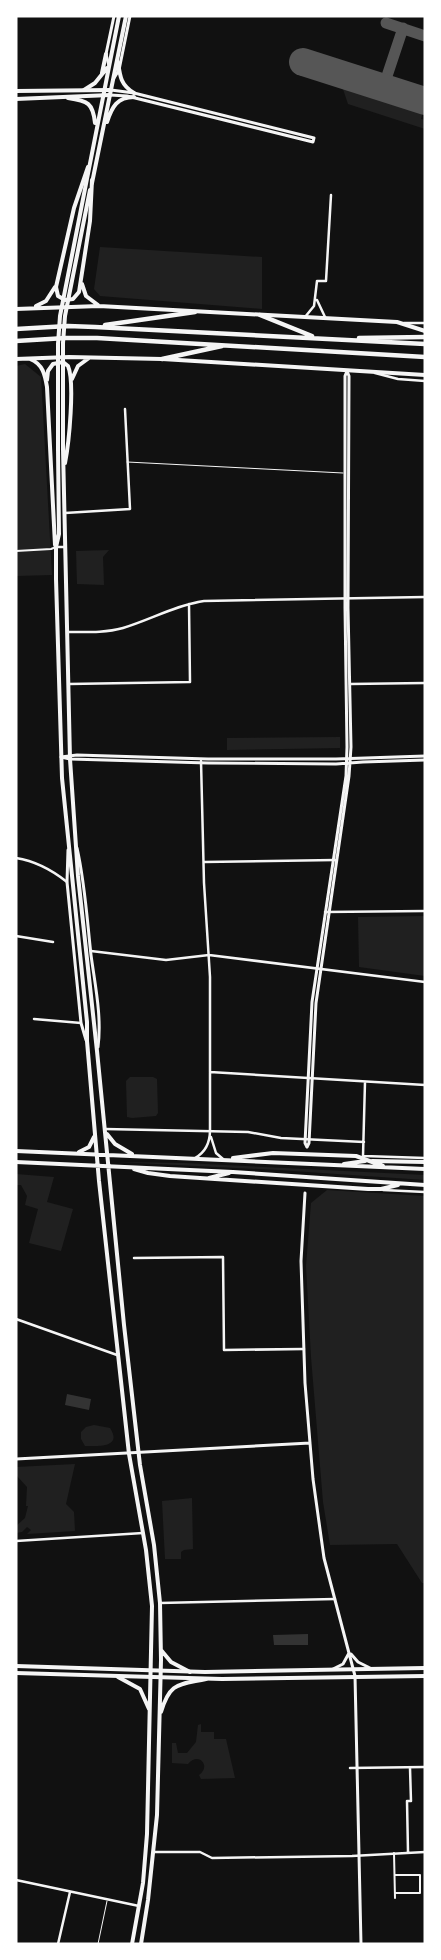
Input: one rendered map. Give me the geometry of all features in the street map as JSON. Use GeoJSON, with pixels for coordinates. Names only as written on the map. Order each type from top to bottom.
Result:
{"type":"FeatureCollection","features":[{"type":"Feature","properties":{"kind":"highway"},"geometry":{"type":"LineString","coordinates":[[95,327],[195,312]]}},
{"type":"Feature","properties":{"kind":"highway"},"geometry":{"type":"LineString","coordinates":[[260,315],[315,338],[425,337]]}},
{"type":"Feature","properties":{"kind":"highway"},"geometry":{"type":"LineString","coordinates":[[16,329],[34,327],[95,327],[425,344]]}},
{"type":"Feature","properties":{"kind":"highway"},"geometry":{"type":"LineString","coordinates":[[16,341],[97,338],[228,344],[425,357]]}},
{"type":"Feature","properties":{"kind":"highway"},"geometry":{"type":"LineString","coordinates":[[162,358],[228,344]]}},
{"type":"Feature","properties":{"kind":"main road"},"geometry":{"type":"LineString","coordinates":[[56,547],[59,534],[58,344],[60,316],[119,16]]}},
{"type":"Feature","properties":{"kind":"main road"},"geometry":{"type":"LineString","coordinates":[[126,16],[85,213],[65,316],[62,344],[70,757],[81,906],[122,1312],[138,1453],[154,1545],[160,1603],[160,1716],[156,1815],[141,1944]]}},
{"type":"Feature","properties":{"kind":"main road"},"geometry":{"type":"LineString","coordinates":[[100,78],[106,54]]}},
{"type":"Feature","properties":{"kind":"main road"},"geometry":{"type":"LineString","coordinates":[[102,133],[115,104],[123,98],[134,95],[123,84],[118,58]]}},
{"type":"Feature","properties":{"kind":"main road"},"geometry":{"type":"LineString","coordinates":[[82,90],[92,86],[109,66]]}},
{"type":"Feature","properties":{"kind":"main road"},"geometry":{"type":"LineString","coordinates":[[16,91],[111,90]]}},
{"type":"Feature","properties":{"kind":"main road"},"geometry":{"type":"LineString","coordinates":[[16,99],[110,96]]}},
{"type":"Feature","properties":{"kind":"main road"},"geometry":{"type":"LineString","coordinates":[[64,98],[79,100],[89,104],[94,116],[95,133]]}},
{"type":"Feature","properties":{"kind":"main road"},"geometry":{"type":"LineString","coordinates":[[88,167],[74,208],[56,291],[58,296],[70,300],[78,295],[82,277],[90,221],[92,180]]}},
{"type":"Feature","properties":{"kind":"main road"},"geometry":{"type":"LineString","coordinates":[[82,277],[82,288],[86,296],[99,306]]}},
{"type":"Feature","properties":{"kind":"main road"},"geometry":{"type":"LineString","coordinates":[[30,308],[46,301],[50,297],[58,278]]}},
{"type":"Feature","properties":{"kind":"main road"},"geometry":{"type":"LineString","coordinates":[[16,309],[99,306],[397,322],[425,331]]}},
{"type":"Feature","properties":{"kind":"main road"},"geometry":{"type":"LineString","coordinates":[[71,384],[80,363],[97,357]]}},
{"type":"Feature","properties":{"kind":"main road"},"geometry":{"type":"LineString","coordinates":[[28,358],[40,365],[44,371],[47,388]]}},
{"type":"Feature","properties":{"kind":"main road"},"geometry":{"type":"LineString","coordinates":[[16,359],[162,358],[347,371],[425,374]]}},
{"type":"Feature","properties":{"kind":"main road"},"geometry":{"type":"LineString","coordinates":[[64,473],[69,433],[71,384],[68,366],[63,362],[56,362],[48,371],[47,388],[56,547],[61,757],[68,847],[85,1005],[97,1166],[117,1355],[129,1454],[143,1533],[152,1602],[148,1834],[132,1944]]}},
{"type":"Feature","properties":{"kind":"main road"},"geometry":{"type":"LineString","coordinates":[[58,473],[64,473]]}},
{"type":"Feature","properties":{"kind":"main road"},"geometry":{"type":"LineString","coordinates":[[81,906],[87,911]]}},
{"type":"Feature","properties":{"kind":"main road"},"geometry":{"type":"LineString","coordinates":[[105,1129],[111,1140],[120,1148],[139,1156]]}},
{"type":"Feature","properties":{"kind":"main road"},"geometry":{"type":"LineString","coordinates":[[75,1153],[86,1150],[94,1139],[95,1132]]}},
{"type":"Feature","properties":{"kind":"main road"},"geometry":{"type":"LineString","coordinates":[[16,1150],[425,1169]]}},
{"type":"Feature","properties":{"kind":"main road"},"geometry":{"type":"LineString","coordinates":[[223,1159],[273,1153],[356,1156],[388,1168]]}},
{"type":"Feature","properties":{"kind":"main road"},"geometry":{"type":"LineString","coordinates":[[337,1165],[364,1158],[425,1162]]}},
{"type":"Feature","properties":{"kind":"main road"},"geometry":{"type":"LineString","coordinates":[[16,1162],[233,1172],[425,1185]]}},
{"type":"Feature","properties":{"kind":"main road"},"geometry":{"type":"LineString","coordinates":[[128,1167],[156,1175],[374,1189],[403,1183]]}},
{"type":"Feature","properties":{"kind":"main road"},"geometry":{"type":"LineString","coordinates":[[204,1179],[233,1172]]}},
{"type":"Feature","properties":{"kind":"main road"},"geometry":{"type":"LineString","coordinates":[[161,1650],[171,1662],[190,1672]]}},
{"type":"Feature","properties":{"kind":"main road"},"geometry":{"type":"LineString","coordinates":[[16,1666],[190,1672],[425,1668]]}},
{"type":"Feature","properties":{"kind":"main road"},"geometry":{"type":"LineString","coordinates":[[16,1673],[206,1679],[425,1676]]}},
{"type":"Feature","properties":{"kind":"main road"},"geometry":{"type":"LineString","coordinates":[[118,1677],[140,1689],[151,1716]]}},
{"type":"Feature","properties":{"kind":"main road"},"geometry":{"type":"LineString","coordinates":[[160,1716],[165,1700],[171,1690],[178,1686],[206,1679]]}},
{"type":"Feature","properties":{"kind":"street"},"geometry":{"type":"LineString","coordinates":[[109,66],[106,54],[114,16]]}},
{"type":"Feature","properties":{"kind":"street"},"geometry":{"type":"LineString","coordinates":[[113,78],[119,70],[130,16]]}},
{"type":"Feature","properties":{"kind":"street"},"geometry":{"type":"LineString","coordinates":[[110,96],[134,95],[313,142],[314,138],[134,95],[111,90]]}},
{"type":"Feature","properties":{"kind":"street"},"geometry":{"type":"LineString","coordinates":[[304,318],[311,312],[316,299],[317,281],[326,281],[330,195]]}},
{"type":"Feature","properties":{"kind":"street"},"geometry":{"type":"LineString","coordinates":[[316,299],[326,319]]}},
{"type":"Feature","properties":{"kind":"street"},"geometry":{"type":"LineString","coordinates":[[397,322],[425,323]]}},
{"type":"Feature","properties":{"kind":"street"},"geometry":{"type":"LineString","coordinates":[[310,1078],[307,1147],[305,1143],[318,969],[348,763],[345,376],[347,371]]}},
{"type":"Feature","properties":{"kind":"street"},"geometry":{"type":"LineString","coordinates":[[369,372],[398,379],[425,381]]}},
{"type":"Feature","properties":{"kind":"street"},"geometry":{"type":"LineString","coordinates":[[65,513],[130,509],[125,409]]}},
{"type":"Feature","properties":{"kind":"street"},"geometry":{"type":"LineString","coordinates":[[16,550],[66,547]]}},
{"type":"Feature","properties":{"kind":"street"},"geometry":{"type":"LineString","coordinates":[[68,632],[107,631],[123,628],[189,604],[210,601],[425,597]]}},
{"type":"Feature","properties":{"kind":"street"},"geometry":{"type":"LineString","coordinates":[[347,598],[350,684],[348,758]]}},
{"type":"Feature","properties":{"kind":"street"},"geometry":{"type":"LineString","coordinates":[[69,684],[190,682],[189,604]]}},
{"type":"Feature","properties":{"kind":"street"},"geometry":{"type":"LineString","coordinates":[[350,684],[425,683]]}},
{"type":"Feature","properties":{"kind":"street"},"geometry":{"type":"LineString","coordinates":[[201,761],[425,756]]}},
{"type":"Feature","properties":{"kind":"street"},"geometry":{"type":"LineString","coordinates":[[61,757],[348,763],[425,760]]}},
{"type":"Feature","properties":{"kind":"street"},"geometry":{"type":"LineString","coordinates":[[201,761],[209,955],[210,1132],[214,1150],[223,1159]]}},
{"type":"Feature","properties":{"kind":"street"},"geometry":{"type":"LineString","coordinates":[[77,846],[87,911],[100,1032],[97,1050]]}},
{"type":"Feature","properties":{"kind":"street"},"geometry":{"type":"LineString","coordinates":[[68,847],[67,882],[81,1023],[87,1041]]}},
{"type":"Feature","properties":{"kind":"street"},"geometry":{"type":"LineString","coordinates":[[16,858],[29,860],[48,869],[67,882]]}},
{"type":"Feature","properties":{"kind":"street"},"geometry":{"type":"LineString","coordinates":[[204,862],[335,860]]}},
{"type":"Feature","properties":{"kind":"street"},"geometry":{"type":"LineString","coordinates":[[327,912],[425,911]]}},
{"type":"Feature","properties":{"kind":"street"},"geometry":{"type":"LineString","coordinates":[[16,936],[53,942]]}},
{"type":"Feature","properties":{"kind":"street"},"geometry":{"type":"LineString","coordinates":[[91,951],[166,960],[209,955],[425,982]]}},
{"type":"Feature","properties":{"kind":"street"},"geometry":{"type":"LineString","coordinates":[[34,1019],[81,1023]]}},
{"type":"Feature","properties":{"kind":"street"},"geometry":{"type":"LineString","coordinates":[[210,1072],[425,1085]]}},
{"type":"Feature","properties":{"kind":"street"},"geometry":{"type":"LineString","coordinates":[[365,1082],[364,1158],[425,1158]]}},
{"type":"Feature","properties":{"kind":"street"},"geometry":{"type":"LineString","coordinates":[[105,1129],[248,1132],[297,1139],[364,1142]]}},
{"type":"Feature","properties":{"kind":"street"},"geometry":{"type":"LineString","coordinates":[[195,1158],[204,1152],[210,1132]]}},
{"type":"Feature","properties":{"kind":"street"},"geometry":{"type":"LineString","coordinates":[[374,1189],[425,1192]]}},
{"type":"Feature","properties":{"kind":"street"},"geometry":{"type":"LineString","coordinates":[[305,1193],[301,1261],[310,1443],[320,1538],[355,1676],[361,1944]]}},
{"type":"Feature","properties":{"kind":"street"},"geometry":{"type":"LineString","coordinates":[[134,1258],[222,1257],[224,1350],[304,1349]]}},
{"type":"Feature","properties":{"kind":"street"},"geometry":{"type":"LineString","coordinates":[[16,1319],[117,1355]]}},
{"type":"Feature","properties":{"kind":"street"},"geometry":{"type":"LineString","coordinates":[[16,1459],[310,1443]]}},
{"type":"Feature","properties":{"kind":"street"},"geometry":{"type":"LineString","coordinates":[[16,1541],[143,1533]]}},
{"type":"Feature","properties":{"kind":"street"},"geometry":{"type":"LineString","coordinates":[[160,1603],[335,1599]]}},
{"type":"Feature","properties":{"kind":"street"},"geometry":{"type":"LineString","coordinates":[[349,1652],[358,1662],[376,1669]]}},
{"type":"Feature","properties":{"kind":"street"},"geometry":{"type":"LineString","coordinates":[[327,1670],[343,1664],[349,1652]]}},
{"type":"Feature","properties":{"kind":"street"},"geometry":{"type":"LineString","coordinates":[[350,1768],[425,1768]]}},
{"type":"Feature","properties":{"kind":"street"},"geometry":{"type":"LineString","coordinates":[[408,1852],[407,1801],[411,1801],[410,1768]]}},
{"type":"Feature","properties":{"kind":"street"},"geometry":{"type":"LineString","coordinates":[[153,1852],[200,1852],[212,1858],[425,1852]]}},
{"type":"Feature","properties":{"kind":"street"},"geometry":{"type":"LineString","coordinates":[[394,1853],[395,1898]]}},
{"type":"Feature","properties":{"kind":"street"},"geometry":{"type":"LineString","coordinates":[[395,1875],[420,1875],[420,1893],[395,1893]]}},
{"type":"Feature","properties":{"kind":"street"},"geometry":{"type":"LineString","coordinates":[[16,1880],[139,1906]]}},
{"type":"Feature","properties":{"kind":"street"},"geometry":{"type":"LineString","coordinates":[[58,1944],[70,1892]]}},
{"type":"Feature","properties":{"kind":"lane"},"geometry":{"type":"LineString","coordinates":[[127,462],[347,474]]}},
{"type":"Feature","properties":{"kind":"lane"},"geometry":{"type":"LineString","coordinates":[[90,988],[95,988]]}},
{"type":"Feature","properties":{"kind":"lane"},"geometry":{"type":"LineString","coordinates":[[98,1944],[108,1899]]}},
{"type":"Feature","properties":{"kind":"shaded area"},"geometry":{"type":"Polygon","coordinates":[[[344,82],[424,108],[421,119],[425,120],[425,129],[348,104],[342,86],[344,82]]]}},
{"type":"Feature","properties":{"kind":"shaded area"},"geometry":{"type":"Polygon","coordinates":[[[100,247],[262,257],[262,309],[100,296],[94,289],[100,247]]]}},
{"type":"Feature","properties":{"kind":"shaded area"},"geometry":{"type":"Polygon","coordinates":[[[25,364],[41,377],[52,575],[16,576],[16,366],[25,364]]]}},
{"type":"Feature","properties":{"kind":"shaded area"},"geometry":{"type":"Polygon","coordinates":[[[109,550],[103,557],[104,585],[77,584],[76,551],[109,550]]]}},
{"type":"Feature","properties":{"kind":"shaded area"},"geometry":{"type":"Polygon","coordinates":[[[340,737],[340,748],[227,750],[227,738],[340,737]]]}},
{"type":"Feature","properties":{"kind":"shaded area"},"geometry":{"type":"Polygon","coordinates":[[[425,916],[425,976],[359,967],[358,917],[425,916]]]}},
{"type":"Feature","properties":{"kind":"shaded area"},"geometry":{"type":"Polygon","coordinates":[[[130,1077],[153,1077],[157,1079],[158,1113],[156,1116],[127,1117],[126,1081],[130,1077]]]}},
{"type":"Feature","properties":{"kind":"shaded area"},"geometry":{"type":"Polygon","coordinates":[[[117,1162],[184,1163],[425,1175],[425,1180],[278,1170],[117,1162]]]}},
{"type":"Feature","properties":{"kind":"shaded area"},"geometry":{"type":"Polygon","coordinates":[[[16,1174],[54,1177],[47,1202],[73,1209],[61,1251],[29,1243],[38,1209],[25,1205],[27,1196],[21,1185],[16,1185],[16,1174]]]}},
{"type":"Feature","properties":{"kind":"shaded area"},"geometry":{"type":"Polygon","coordinates":[[[327,1190],[425,1196],[425,1583],[422,1583],[397,1544],[330,1545],[323,1502],[311,1357],[306,1266],[311,1203],[327,1190]]]}},
{"type":"Feature","properties":{"kind":"shaded area"},"geometry":{"type":"Polygon","coordinates":[[[67,1394],[91,1399],[89,1410],[65,1405],[67,1394]]]}},
{"type":"Feature","properties":{"kind":"shaded area"},"geometry":{"type":"Polygon","coordinates":[[[94,1425],[110,1428],[113,1435],[111,1442],[102,1446],[85,1446],[81,1439],[81,1432],[86,1427],[94,1425]]]}},
{"type":"Feature","properties":{"kind":"shaded area"},"geometry":{"type":"Polygon","coordinates":[[[75,1464],[66,1504],[74,1512],[75,1531],[27,1534],[31,1530],[27,1527],[22,1532],[16,1533],[16,1526],[25,1518],[28,1506],[26,1506],[27,1487],[16,1475],[16,1467],[75,1464]]]}},
{"type":"Feature","properties":{"kind":"shaded area"},"geometry":{"type":"Polygon","coordinates":[[[192,1498],[193,1549],[181,1552],[181,1559],[165,1559],[162,1501],[192,1498]]]}},
{"type":"Feature","properties":{"kind":"shaded area"},"geometry":{"type":"Polygon","coordinates":[[[308,1634],[308,1645],[274,1645],[273,1635],[308,1634]]]}},
{"type":"Feature","properties":{"kind":"shaded area"},"geometry":{"type":"Polygon","coordinates":[[[201,1724],[201,1732],[214,1732],[214,1739],[226,1739],[235,1778],[201,1779],[199,1775],[203,1771],[204,1764],[199,1759],[192,1760],[188,1764],[172,1763],[172,1743],[176,1743],[178,1753],[187,1753],[196,1742],[198,1725],[201,1724]]]}},
{"type":"Feature","properties":{"kind":"taxiway"},"geometry":{"type":"LineString","coordinates":[[386,23],[425,36]]}},
{"type":"Feature","properties":{"kind":"taxiway"},"geometry":{"type":"LineString","coordinates":[[383,88],[403,28]]}},
{"type":"Feature","properties":{"kind":"runway"},"geometry":{"type":"LineString","coordinates":[[303,62],[425,101]]}}]}
